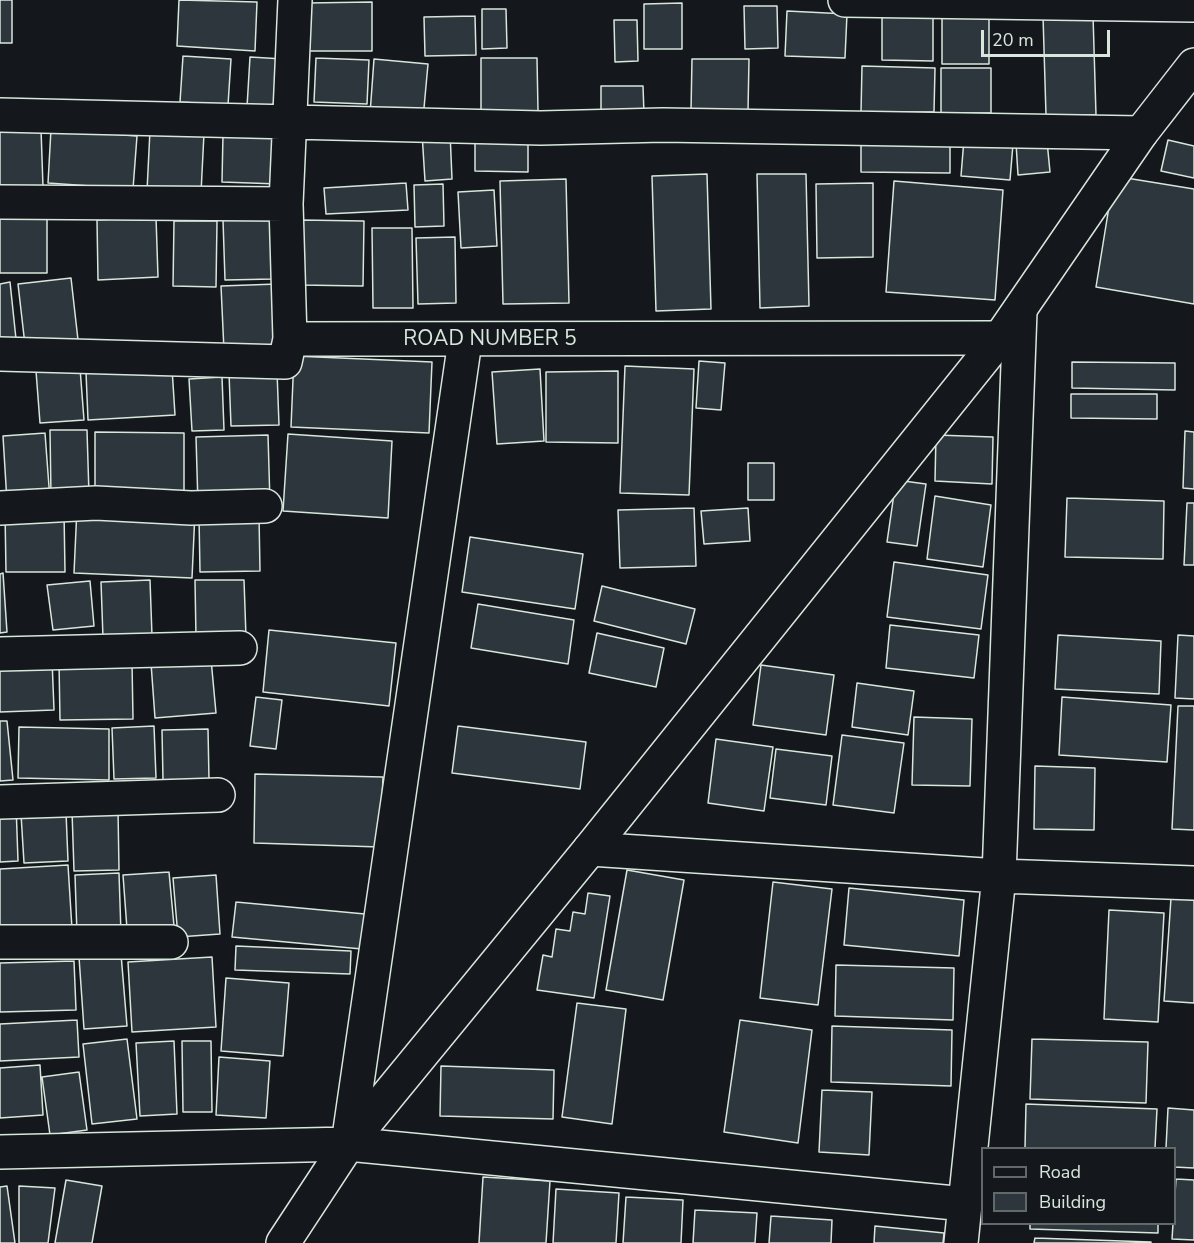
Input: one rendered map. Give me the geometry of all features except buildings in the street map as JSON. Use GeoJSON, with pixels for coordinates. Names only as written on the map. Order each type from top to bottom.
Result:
{"type":"FeatureCollection","features":[{"type":"Feature","properties":{"kind":"street"},"geometry":{"type":"LineString","coordinates":[[0,354],[285,362],[290,339],[286,204],[295,0]]}},
{"type":"Feature","properties":{"kind":"street"},"geometry":{"type":"LineString","coordinates":[[845,0],[1194,5]]}},
{"type":"Feature","properties":{"kind":"street"},"geometry":{"type":"LineString","coordinates":[[283,1243],[348,1144],[590,849],[1000,338],[1141,133],[1194,65]]}},
{"type":"Feature","properties":{"kind":"street"},"geometry":{"type":"LineString","coordinates":[[0,115],[541,128],[663,125],[1141,133]]}},
{"type":"Feature","properties":{"kind":"street"},"geometry":{"type":"LineString","coordinates":[[0,202],[286,204]]}},
{"type":"Feature","properties":{"kind":"street"},"geometry":{"type":"LineString","coordinates":[[961,1243],[999,876],[1020,311]]}},
{"type":"Feature","properties":{"kind":"street","name":"ROAD NUMBER 5"},"geometry":{"type":"LineString","coordinates":[[290,339],[1000,338]]}},
{"type":"Feature","properties":{"kind":"street"},"geometry":{"type":"LineString","coordinates":[[348,1144],[465,340]]}},
{"type":"Feature","properties":{"kind":"street"},"geometry":{"type":"LineString","coordinates":[[0,508],[96,503],[191,508],[265,506]]}},
{"type":"Feature","properties":{"kind":"street"},"geometry":{"type":"LineString","coordinates":[[0,654],[240,648]]}},
{"type":"Feature","properties":{"kind":"street"},"geometry":{"type":"LineString","coordinates":[[0,802],[218,795]]}},
{"type":"Feature","properties":{"kind":"street"},"geometry":{"type":"LineString","coordinates":[[590,849],[999,876],[1194,883]]}},
{"type":"Feature","properties":{"kind":"street"},"geometry":{"type":"LineString","coordinates":[[0,942],[171,942]]}},
{"type":"Feature","properties":{"kind":"street"},"geometry":{"type":"LineString","coordinates":[[0,1152],[348,1144],[965,1204]]}}]}
